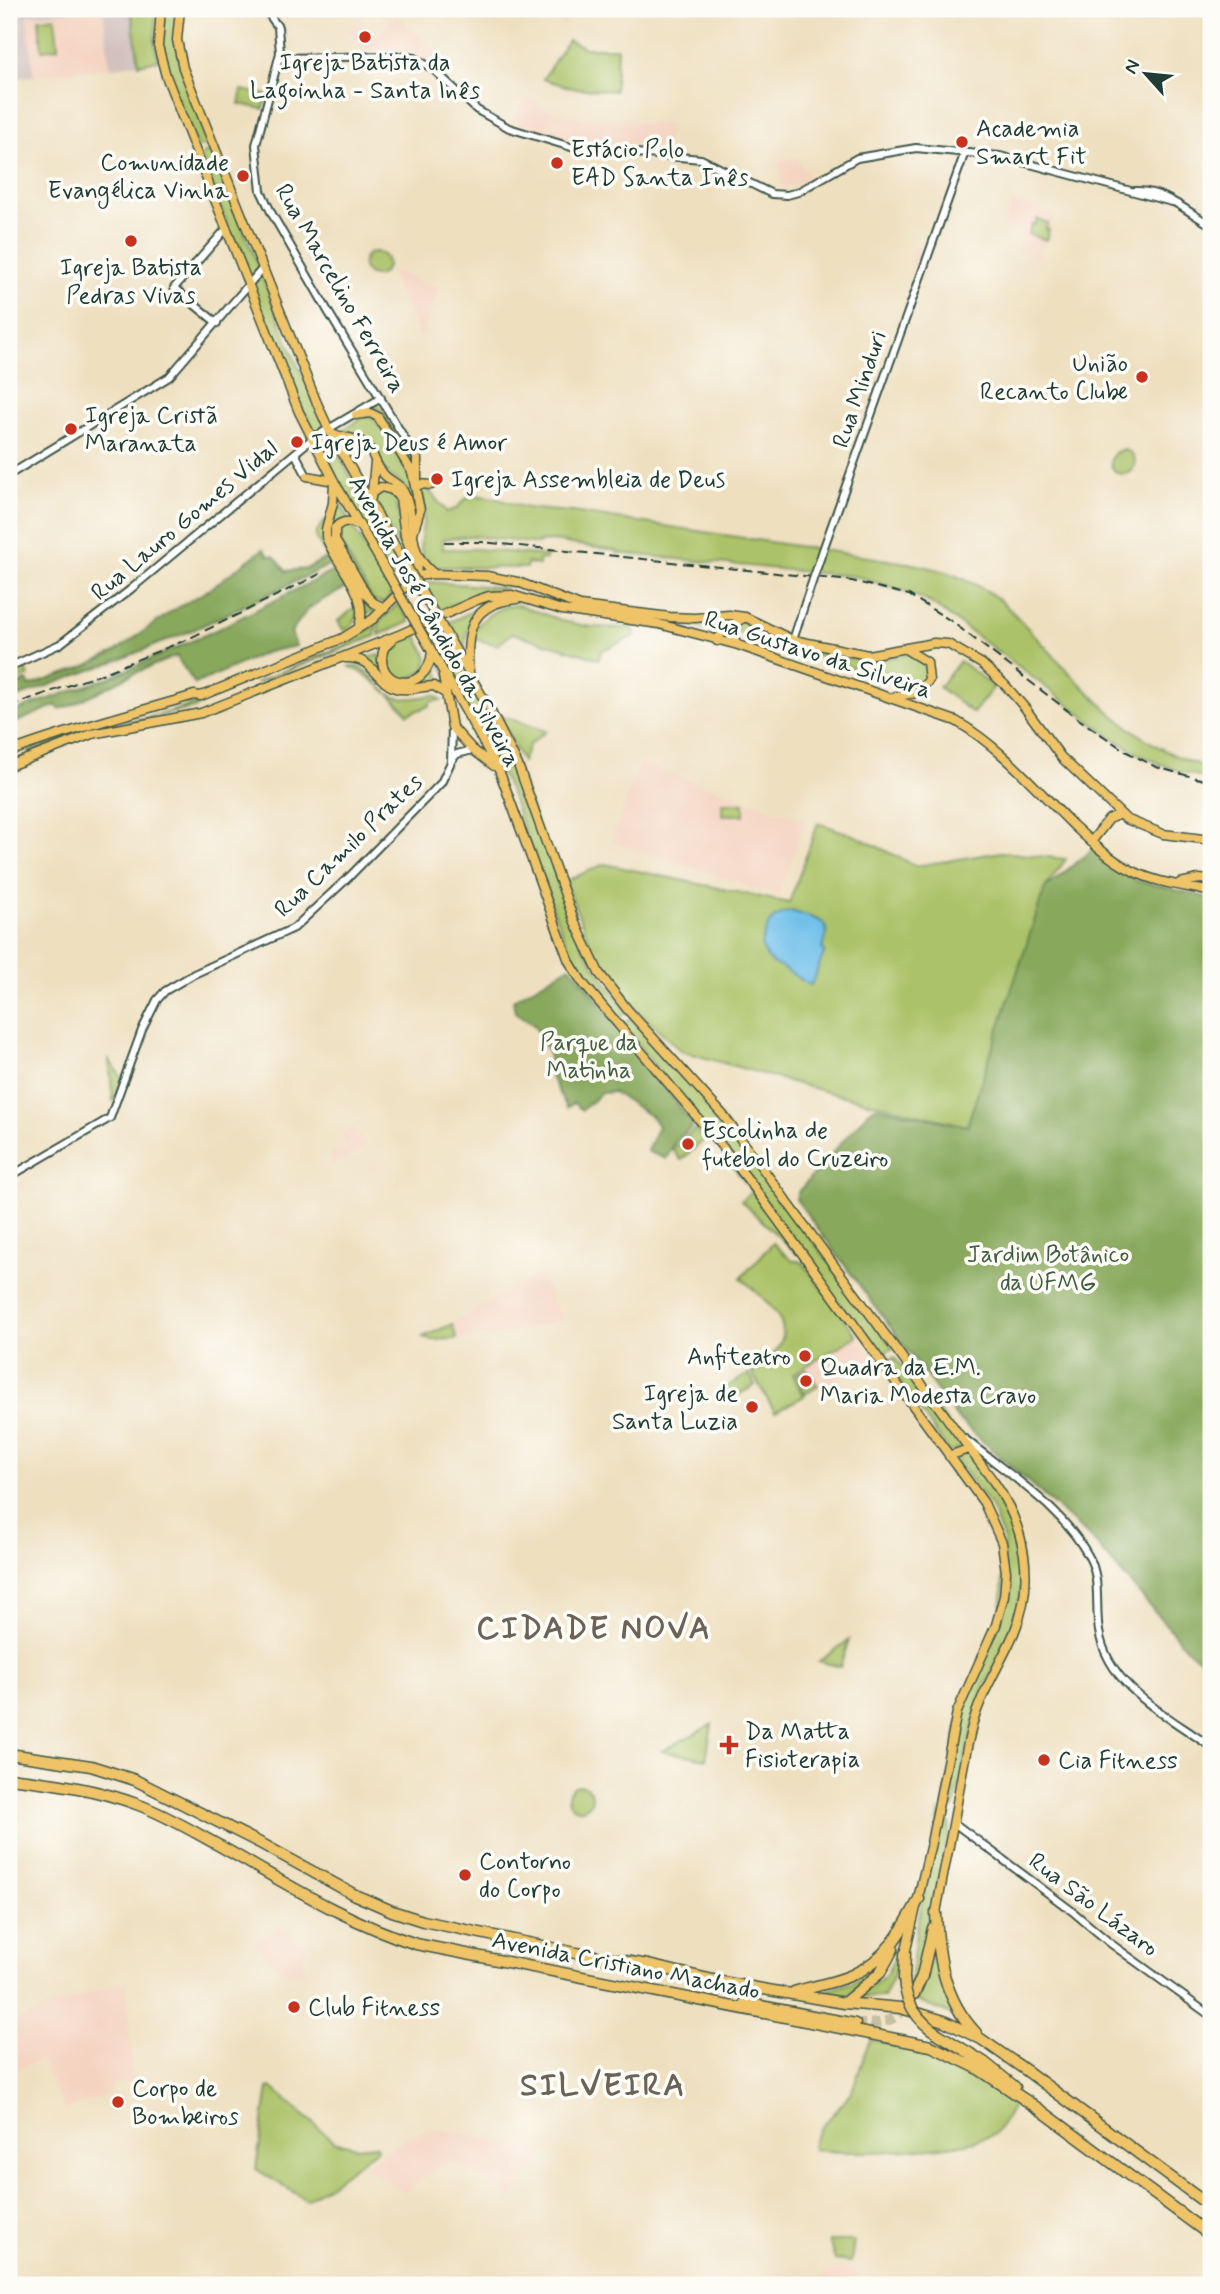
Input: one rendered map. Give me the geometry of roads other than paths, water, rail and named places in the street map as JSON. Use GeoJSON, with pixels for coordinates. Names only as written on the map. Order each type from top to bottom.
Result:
{"type":"FeatureCollection","features":[{"type":"Feature","properties":{"kind":"highway","name":"Avenida Cristiano Machado"},"geometry":{"type":"LineString","coordinates":[[9,1754],[91,1766],[135,1780],[262,1844],[355,1895],[402,1915],[576,1953],[790,1993],[844,2003],[888,2006],[921,2012],[981,2039],[1105,2126],[1211,2207]]}},
{"type":"Feature","properties":{"kind":"highway","name":"Avenida Cristiano Machado"},"geometry":{"type":"LineString","coordinates":[[9,1778],[64,1784],[141,1805],[344,1916],[379,1933],[404,1941],[457,1954],[931,2046],[976,2068],[1042,2111],[1211,2236]]}},
{"type":"Feature","properties":{"kind":"highway"},"geometry":{"type":"LineString","coordinates":[[844,2003],[883,1969],[919,1899]]}},
{"type":"Feature","properties":{"kind":"highway"},"geometry":{"type":"LineString","coordinates":[[914,1994],[922,1976],[936,1913]]}},
{"type":"Feature","properties":{"kind":"highway"},"geometry":{"type":"LineString","coordinates":[[936,1913],[943,1977],[959,2010],[981,2039]]}},
{"type":"Feature","properties":{"kind":"highway"},"geometry":{"type":"LineString","coordinates":[[790,1993],[850,1976],[885,1953],[899,1936]]}},
{"type":"Feature","properties":{"kind":"highway"},"geometry":{"type":"LineString","coordinates":[[905,1954],[904,1978],[909,2003],[926,2026],[965,2048],[1004,2077],[1042,2111]]}},
{"type":"Feature","properties":{"kind":"highway"},"geometry":{"type":"LineString","coordinates":[[692,1998],[758,2004],[855,2024]]}},
{"type":"Feature","properties":{"kind":"main road","name":"Avenida José Cândido da Silveira"},"geometry":{"type":"LineString","coordinates":[[161,9],[159,46],[166,76],[299,412],[334,481],[499,770],[569,961],[588,991],[725,1150],[984,1503],[995,1522],[1002,1543],[1006,1583],[996,1625],[960,1702],[905,1954]]}},
{"type":"Feature","properties":{"kind":"main road","name":"Avenida José Cândido da Silveira"},"geometry":{"type":"LineString","coordinates":[[180,9],[177,40],[183,68],[329,430],[518,765],[588,952],[627,1009],[723,1115],[871,1312],[1008,1502],[1016,1521],[1022,1538],[1025,1579],[1019,1619],[971,1729],[936,1913]]}},
{"type":"Feature","properties":{"kind":"main road"},"geometry":{"type":"LineString","coordinates":[[356,415],[370,413],[382,420],[410,466],[420,510],[413,536]]}},
{"type":"Feature","properties":{"kind":"main road"},"geometry":{"type":"LineString","coordinates":[[329,430],[337,436],[363,442],[372,451],[382,474],[403,491],[407,498],[417,553],[423,565],[435,574]]}},
{"type":"Feature","properties":{"kind":"main road"},"geometry":{"type":"LineString","coordinates":[[416,460],[416,487]]}},
{"type":"Feature","properties":{"kind":"main road"},"geometry":{"type":"LineString","coordinates":[[370,502],[376,462]]}},
{"type":"Feature","properties":{"kind":"main road"},"geometry":{"type":"LineString","coordinates":[[307,476],[334,481],[334,503],[327,526],[327,537],[361,602],[362,617],[358,629]]}},
{"type":"Feature","properties":{"kind":"main road"},"geometry":{"type":"LineString","coordinates":[[416,487],[420,484],[431,485]]}},
{"type":"Feature","properties":{"kind":"main road"},"geometry":{"type":"LineString","coordinates":[[9,752],[90,723],[201,695],[343,638],[358,629],[385,608],[416,576],[417,565],[405,536],[400,498],[386,487],[376,489],[372,493]]}},
{"type":"Feature","properties":{"kind":"main road"},"geometry":{"type":"LineString","coordinates":[[361,527],[350,522],[341,522],[334,532],[335,540],[370,600],[385,608]]}},
{"type":"Feature","properties":{"kind":"main road"},"geometry":{"type":"LineString","coordinates":[[416,576],[487,576],[518,582],[580,606],[670,617],[745,617],[793,640],[868,655],[934,643],[948,644],[982,664],[1025,708],[1061,757],[1120,814],[1150,830],[1211,840]]}},
{"type":"Feature","properties":{"kind":"main road","name":"Rua Gustavo da Silveira"},"geometry":{"type":"LineString","coordinates":[[9,766],[92,733],[201,713],[489,596],[512,594],[562,610],[659,624],[738,645],[956,721],[979,735],[1091,842],[1133,871],[1211,892]]}},
{"type":"Feature","properties":{"kind":"main road"},"geometry":{"type":"LineString","coordinates":[[469,674],[469,633],[477,616],[498,602],[526,598]]}},
{"type":"Feature","properties":{"kind":"main road"},"geometry":{"type":"LineString","coordinates":[[712,617],[722,623],[724,629],[717,641]]}},
{"type":"Feature","properties":{"kind":"main road"},"geometry":{"type":"LineString","coordinates":[[738,645],[731,630],[736,622],[745,617]]}},
{"type":"Feature","properties":{"kind":"main road"},"geometry":{"type":"LineString","coordinates":[[401,634],[388,643],[382,652],[384,669],[393,679],[407,682],[419,679],[427,670],[431,650]]}},
{"type":"Feature","properties":{"kind":"main road"},"geometry":{"type":"LineString","coordinates":[[890,696],[917,693],[929,680],[927,662],[903,649]]}},
{"type":"Feature","properties":{"kind":"main road"},"geometry":{"type":"LineString","coordinates":[[341,658],[354,658],[369,664],[392,687],[405,690],[434,686],[446,695]]}},
{"type":"Feature","properties":{"kind":"main road"},"geometry":{"type":"LineString","coordinates":[[441,667],[453,727],[472,750],[499,770]]}},
{"type":"Feature","properties":{"kind":"main road"},"geometry":{"type":"LineString","coordinates":[[1091,842],[1109,819],[1120,814]]}},
{"type":"Feature","properties":{"kind":"main road"},"geometry":{"type":"LineString","coordinates":[[1177,884],[1199,879],[1211,880]]}},
{"type":"Feature","properties":{"kind":"main road","name":"Rua Gustavo da Silveira"},"geometry":{"type":"LineString","coordinates":[[1177,884],[1211,886]]}},
{"type":"Feature","properties":{"kind":"main road"},"geometry":{"type":"LineString","coordinates":[[613,1020],[621,1020],[627,1009]]}},
{"type":"Feature","properties":{"kind":"main road"},"geometry":{"type":"LineString","coordinates":[[621,1029],[628,1017],[635,1018]]}},
{"type":"Feature","properties":{"kind":"main road"},"geometry":{"type":"LineString","coordinates":[[881,1362],[895,1355],[909,1373],[916,1377]]}},
{"type":"Feature","properties":{"kind":"main road"},"geometry":{"type":"LineString","coordinates":[[949,1456],[968,1448]]}},
{"type":"Feature","properties":{"kind":"main road"},"geometry":{"type":"LineString","coordinates":[[941,1794],[944,1813],[954,1823]]}},
{"type":"Feature","properties":{"kind":"street","name":"Rua Marcelino Ferreira"},"geometry":{"type":"LineString","coordinates":[[265,9],[278,27],[280,58],[256,145],[261,191],[416,460]]}},
{"type":"Feature","properties":{"kind":"street"},"geometry":{"type":"LineString","coordinates":[[280,58],[396,55],[415,58],[433,69],[477,110],[509,128],[571,147],[702,159],[772,194],[787,195],[798,192],[849,161],[865,155],[916,148],[1011,158],[1075,178],[1134,191],[1146,190],[1211,225]]}},
{"type":"Feature","properties":{"kind":"street","name":"Rua Minduri"},"geometry":{"type":"LineString","coordinates":[[793,640],[965,152]]}},
{"type":"Feature","properties":{"kind":"street"},"geometry":{"type":"LineString","coordinates":[[217,323],[174,288],[226,229]]}},
{"type":"Feature","properties":{"kind":"street"},"geometry":{"type":"LineString","coordinates":[[9,475],[169,377],[262,269]]}},
{"type":"Feature","properties":{"kind":"street","name":"Rua Lauro Gomes Vidal"},"geometry":{"type":"LineString","coordinates":[[9,667],[60,645],[313,438],[381,398]]}},
{"type":"Feature","properties":{"kind":"street"},"geometry":{"type":"LineString","coordinates":[[295,453],[307,476]]}},
{"type":"Feature","properties":{"kind":"street","name":"Rua Camilo Prates"},"geometry":{"type":"LineString","coordinates":[[9,1177],[110,1118],[142,1030],[161,995],[178,982],[294,928],[306,919],[441,783],[451,762],[453,727]]}},
{"type":"Feature","properties":{"kind":"street"},"geometry":{"type":"LineString","coordinates":[[451,762],[457,754],[472,750]]}},
{"type":"Feature","properties":{"kind":"street"},"geometry":{"type":"LineString","coordinates":[[957,1432],[1066,1522],[1094,1566],[1100,1638],[1109,1663],[1146,1701],[1211,1747]]}},
{"type":"Feature","properties":{"kind":"street"},"geometry":{"type":"LineString","coordinates":[[968,1448],[982,1452]]}},
{"type":"Feature","properties":{"kind":"street","name":"Rua São Lázaro"},"geometry":{"type":"LineString","coordinates":[[954,1823],[1211,2016]]}},
{"type":"Feature","properties":{"kind":"water"},"geometry":{"type":"Polygon","coordinates":[[[792,911],[820,921],[826,930],[822,949],[825,951],[811,985],[773,963],[761,945],[770,922],[778,915],[792,911]]]}},
{"type":"Feature","properties":{"kind":"tunnel"},"geometry":{"type":"LineString","coordinates":[[855,2024],[879,2023],[892,2019],[909,2002]]}},
{"type":"Feature","properties":{"kind":"railway"},"geometry":{"type":"LineString","coordinates":[[444,542],[482,542],[852,581],[909,595],[951,621],[1080,720],[1127,752],[1156,767],[1211,782]]}},
{"type":"Feature","properties":{"kind":"railway"},"geometry":{"type":"LineString","coordinates":[[9,706],[99,675],[186,640],[320,574]]}},
{"type":"Feature","properties":{"kind":"place","name":"Igreja Batista da Lagoinha - Santa Inês"},"geometry":{"type":"Point","coordinates":[365,37]}},
{"type":"Feature","properties":{"kind":"place","name":"Academia Smart Fit"},"geometry":{"type":"Point","coordinates":[962,142]}},
{"type":"Feature","properties":{"kind":"place","name":"Estácio Polo EAD Santa Inês"},"geometry":{"type":"Point","coordinates":[557,163]}},
{"type":"Feature","properties":{"kind":"place","name":"Comunidade Evangélica Vinha"},"geometry":{"type":"Point","coordinates":[243,176]}},
{"type":"Feature","properties":{"kind":"place","name":"Igreja Batista Pedras Vivas"},"geometry":{"type":"Point","coordinates":[131,241]}},
{"type":"Feature","properties":{"kind":"place","name":"União Recanto Clube"},"geometry":{"type":"Point","coordinates":[1142,377]}},
{"type":"Feature","properties":{"kind":"place","name":"Igreja Cristã Maranata"},"geometry":{"type":"Point","coordinates":[71,429]}},
{"type":"Feature","properties":{"kind":"place","name":"Igreja Deus é Amor"},"geometry":{"type":"Point","coordinates":[297,442]}},
{"type":"Feature","properties":{"kind":"place","name":"Igreja Assembleia de Deus"},"geometry":{"type":"Point","coordinates":[437,479]}},
{"type":"Feature","properties":{"kind":"place","name":"Escolinha de futebol do Cruzeiro"},"geometry":{"type":"Point","coordinates":[688,1144]}},
{"type":"Feature","properties":{"kind":"place","name":"Anfiteatro"},"geometry":{"type":"Point","coordinates":[805,1356]}},
{"type":"Feature","properties":{"kind":"place","name":"Quadra da E.M. Maria Modesta Cravo"},"geometry":{"type":"Point","coordinates":[806,1381]}},
{"type":"Feature","properties":{"kind":"place","name":"Igreja de Santa Luzia"},"geometry":{"type":"Point","coordinates":[752,1407]}},
{"type":"Feature","properties":{"kind":"place","name":"Da Matta Fisioterapia"},"geometry":{"type":"Point","coordinates":[729,1745]}},
{"type":"Feature","properties":{"kind":"place","name":"Cia Fitness"},"geometry":{"type":"Point","coordinates":[1044,1760]}},
{"type":"Feature","properties":{"kind":"place","name":"Contorno do Corpo"},"geometry":{"type":"Point","coordinates":[465,1875]}},
{"type":"Feature","properties":{"kind":"place","name":"Club Fitness"},"geometry":{"type":"Point","coordinates":[294,2007]}},
{"type":"Feature","properties":{"kind":"place","name":"Corpo de Bombeiros"},"geometry":{"type":"Point","coordinates":[118,2102]}},
{"type":"Feature","properties":{"kind":"district","name":"CIDADE NOVA"},"geometry":{"type":"Point","coordinates":[594,1627]}},
{"type":"Feature","properties":{"kind":"district","name":"SILVEIRA"},"geometry":{"type":"Point","coordinates":[603,2084]}},
{"type":"Feature","properties":{"kind":"park label","name":"Parque da Matinha"},"geometry":{"type":"Point","coordinates":[589,1056]}},
{"type":"Feature","properties":{"kind":"park label","name":"Jardim Botânico da UFMG"},"geometry":{"type":"Point","coordinates":[1048,1268]}}]}
